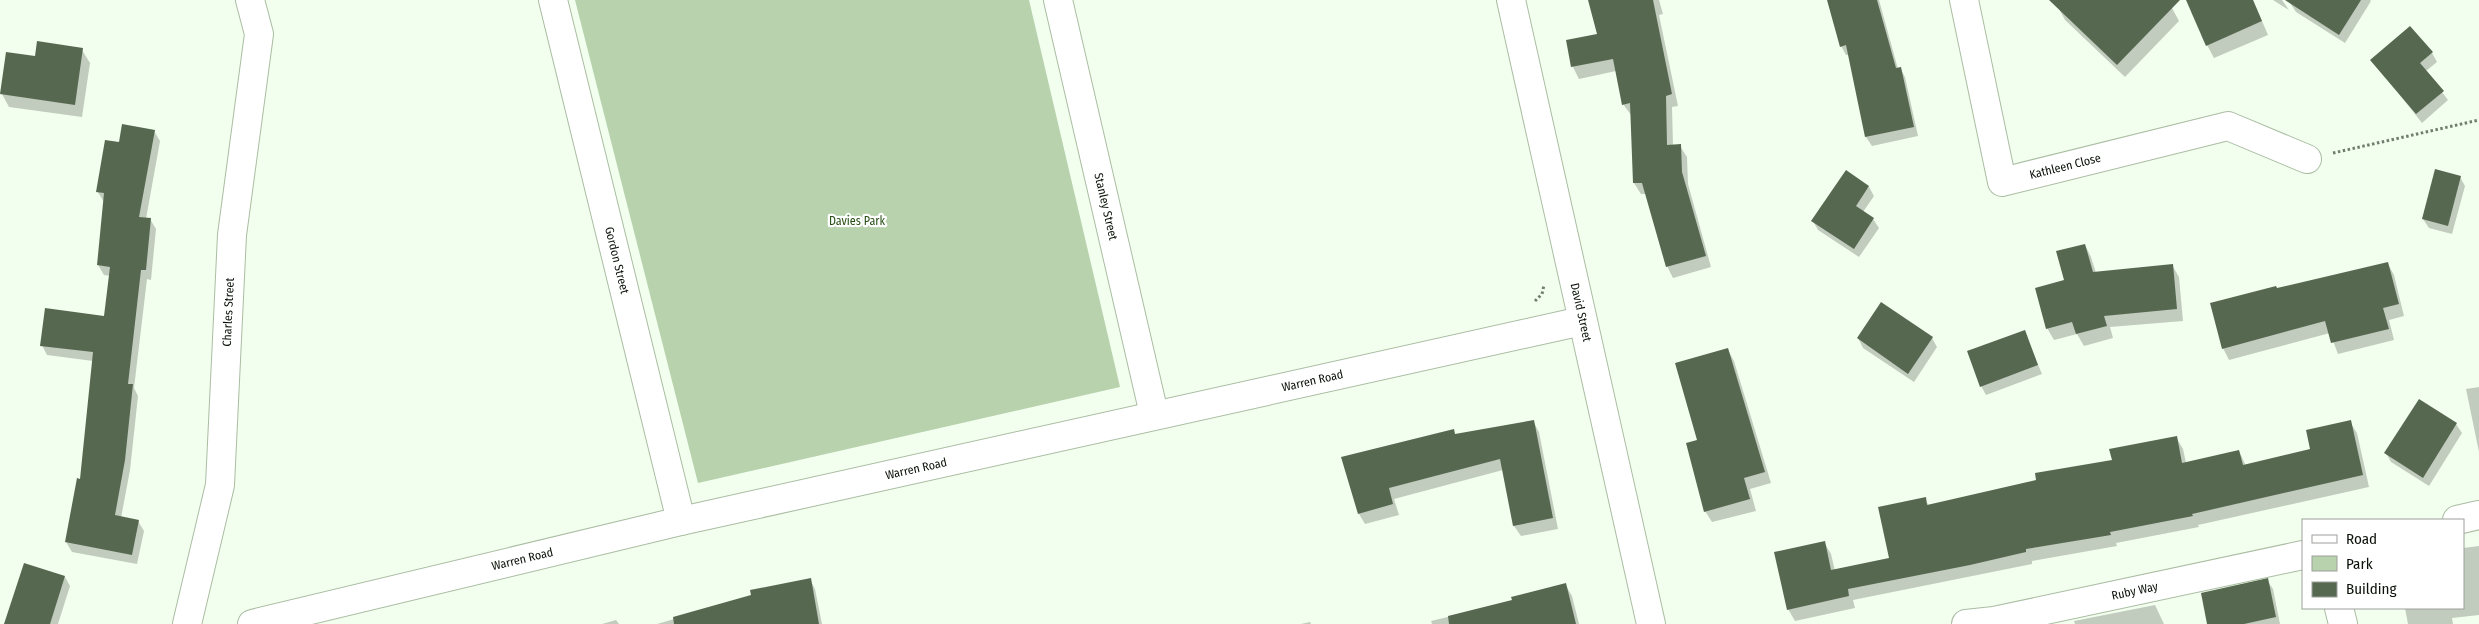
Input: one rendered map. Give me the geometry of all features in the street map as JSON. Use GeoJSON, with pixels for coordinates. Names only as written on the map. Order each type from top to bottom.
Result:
{"type":"FeatureCollection","features":[{"type":"Feature","properties":{"kind":"street","name":"Charles Street"},"geometry":{"type":"LineString","coordinates":[[187,624],[220,485],[232,234],[259,34],[250,0]]}},
{"type":"Feature","properties":{"kind":"street","name":"Gordon Street"},"geometry":{"type":"LineString","coordinates":[[553,0],[680,521]]}},
{"type":"Feature","properties":{"kind":"street","name":"Stanley Street"},"geometry":{"type":"LineString","coordinates":[[1058,0],[1154,414]]}},
{"type":"Feature","properties":{"kind":"street","name":"David Street"},"geometry":{"type":"LineString","coordinates":[[1511,0],[1651,624]]}},
{"type":"Feature","properties":{"kind":"street","name":"Kathleen Close"},"geometry":{"type":"LineString","coordinates":[[1964,0],[2002,182],[2228,126],[2307,158]]}},
{"type":"Feature","properties":{"kind":"street","name":"Warren Road"},"geometry":{"type":"LineString","coordinates":[[252,624],[680,521],[1154,414],[1582,321]]}},
{"type":"Feature","properties":{"kind":"street"},"geometry":{"type":"LineString","coordinates":[[2461,519],[2479,515]]}},
{"type":"Feature","properties":{"kind":"street","name":"Ruby Way"},"geometry":{"type":"LineString","coordinates":[[1966,624],[1994,623],[2302,555]]}},
{"type":"Feature","properties":{"kind":"street"},"geometry":{"type":"LineString","coordinates":[[2339,609],[2343,624]]}},
{"type":"Feature","properties":{"kind":"path"},"geometry":{"type":"LineString","coordinates":[[2307,158],[2479,120]]}},
{"type":"Feature","properties":{"kind":"green space","name":"Davies Park"},"geometry":{"type":"Polygon","coordinates":[[[575,0],[1029,0],[1120,387],[698,483],[575,0]]]}},
{"type":"Feature","properties":{"kind":"building"},"geometry":{"type":"Polygon","coordinates":[[[1588,0],[1653,0],[1672,94],[1666,96],[1667,145],[1681,144],[1682,172],[1706,256],[1666,267],[1642,183],[1633,183],[1630,103],[1622,105],[1613,59],[1571,67],[1566,40],[1597,34],[1588,0]]]}},
{"type":"Feature","properties":{"kind":"building"},"geometry":{"type":"Polygon","coordinates":[[[1827,0],[1877,0],[1896,68],[1901,67],[1914,127],[1865,137],[1846,45],[1840,47],[1827,0]]]}},
{"type":"Feature","properties":{"kind":"building"},"geometry":{"type":"Polygon","coordinates":[[[2049,0],[2180,0],[2117,65],[2049,0]]]}},
{"type":"Feature","properties":{"kind":"building"},"geometry":{"type":"Polygon","coordinates":[[[2186,0],[2253,0],[2262,21],[2206,46],[2186,0]]]}},
{"type":"Feature","properties":{"kind":"building"},"geometry":{"type":"Polygon","coordinates":[[[2285,0],[2361,0],[2339,35],[2285,0]]]}},
{"type":"Feature","properties":{"kind":"building"},"geometry":{"type":"Polygon","coordinates":[[[2410,26],[2433,52],[2420,63],[2444,91],[2416,114],[2370,60],[2410,26]]]}},
{"type":"Feature","properties":{"kind":"building"},"geometry":{"type":"Polygon","coordinates":[[[37,41],[83,48],[75,105],[0,94],[6,52],[35,56],[37,41]]]}},
{"type":"Feature","properties":{"kind":"building"},"geometry":{"type":"Polygon","coordinates":[[[122,124],[155,130],[139,217],[151,218],[146,270],[141,270],[128,384],[133,384],[125,460],[115,515],[139,520],[132,555],[65,542],[77,478],[80,479],[93,352],[40,346],[45,308],[104,316],[110,267],[97,265],[104,193],[96,192],[105,140],[119,142],[122,124]]]}},
{"type":"Feature","properties":{"kind":"building"},"geometry":{"type":"Polygon","coordinates":[[[2435,169],[2461,176],[2448,226],[2422,219],[2435,169]]]}},
{"type":"Feature","properties":{"kind":"building"},"geometry":{"type":"Polygon","coordinates":[[[1846,170],[1869,186],[1856,206],[1874,218],[1854,249],[1811,221],[1846,170]]]}},
{"type":"Feature","properties":{"kind":"building"},"geometry":{"type":"Polygon","coordinates":[[[2085,244],[2093,272],[2173,264],[2177,309],[2104,316],[2107,326],[2076,334],[2072,322],[2046,329],[2035,288],[2064,280],[2056,251],[2085,244]]]}},
{"type":"Feature","properties":{"kind":"building"},"geometry":{"type":"Polygon","coordinates":[[[2388,262],[2399,304],[2383,308],[2389,329],[2331,343],[2325,321],[2222,349],[2210,303],[2276,286],[2277,288],[2388,262]]]}},
{"type":"Feature","properties":{"kind":"building"},"geometry":{"type":"Polygon","coordinates":[[[1881,302],[1933,337],[1908,374],[1857,338],[1881,302]]]}},
{"type":"Feature","properties":{"kind":"building"},"geometry":{"type":"Polygon","coordinates":[[[2025,330],[2038,365],[1980,387],[1967,351],[2025,330]]]}},
{"type":"Feature","properties":{"kind":"building"},"geometry":{"type":"Polygon","coordinates":[[[1728,348],[1765,472],[1744,478],[1750,499],[1704,512],[1686,443],[1697,440],[1675,363],[1728,348]]]}},
{"type":"Feature","properties":{"kind":"building"},"geometry":{"type":"Polygon","coordinates":[[[2419,399],[2457,423],[2423,478],[2384,453],[2419,399]]]}},
{"type":"Feature","properties":{"kind":"building"},"geometry":{"type":"Polygon","coordinates":[[[1534,420],[1553,518],[1513,526],[1500,459],[1389,488],[1393,504],[1358,514],[1341,457],[1454,429],[1455,434],[1534,420]]]}},
{"type":"Feature","properties":{"kind":"building"},"geometry":{"type":"Polygon","coordinates":[[[2351,420],[2363,475],[2192,514],[2193,516],[2110,532],[2111,535],[2026,549],[2026,552],[1970,565],[1848,589],[1849,596],[1787,610],[1774,552],[1825,541],[1831,570],[1889,558],[1878,507],[1926,497],[1927,505],[2036,480],[2035,473],[2112,460],[2109,449],[2177,436],[2182,463],[2239,450],[2243,465],[2310,449],[2306,430],[2351,420]]]}},
{"type":"Feature","properties":{"kind":"building"},"geometry":{"type":"Polygon","coordinates":[[[24,563],[65,576],[50,624],[4,624],[24,563]]]}},
{"type":"Feature","properties":{"kind":"building"},"geometry":{"type":"Polygon","coordinates":[[[811,578],[819,624],[674,624],[673,617],[751,595],[750,590],[811,578]]]}},
{"type":"Feature","properties":{"kind":"building"},"geometry":{"type":"Polygon","coordinates":[[[2268,578],[2276,617],[2244,624],[2207,624],[2201,593],[2268,578]]]}},
{"type":"Feature","properties":{"kind":"building"},"geometry":{"type":"Polygon","coordinates":[[[1566,583],[1576,624],[1449,624],[1448,616],[1512,600],[1511,597],[1566,583]]]}}]}
